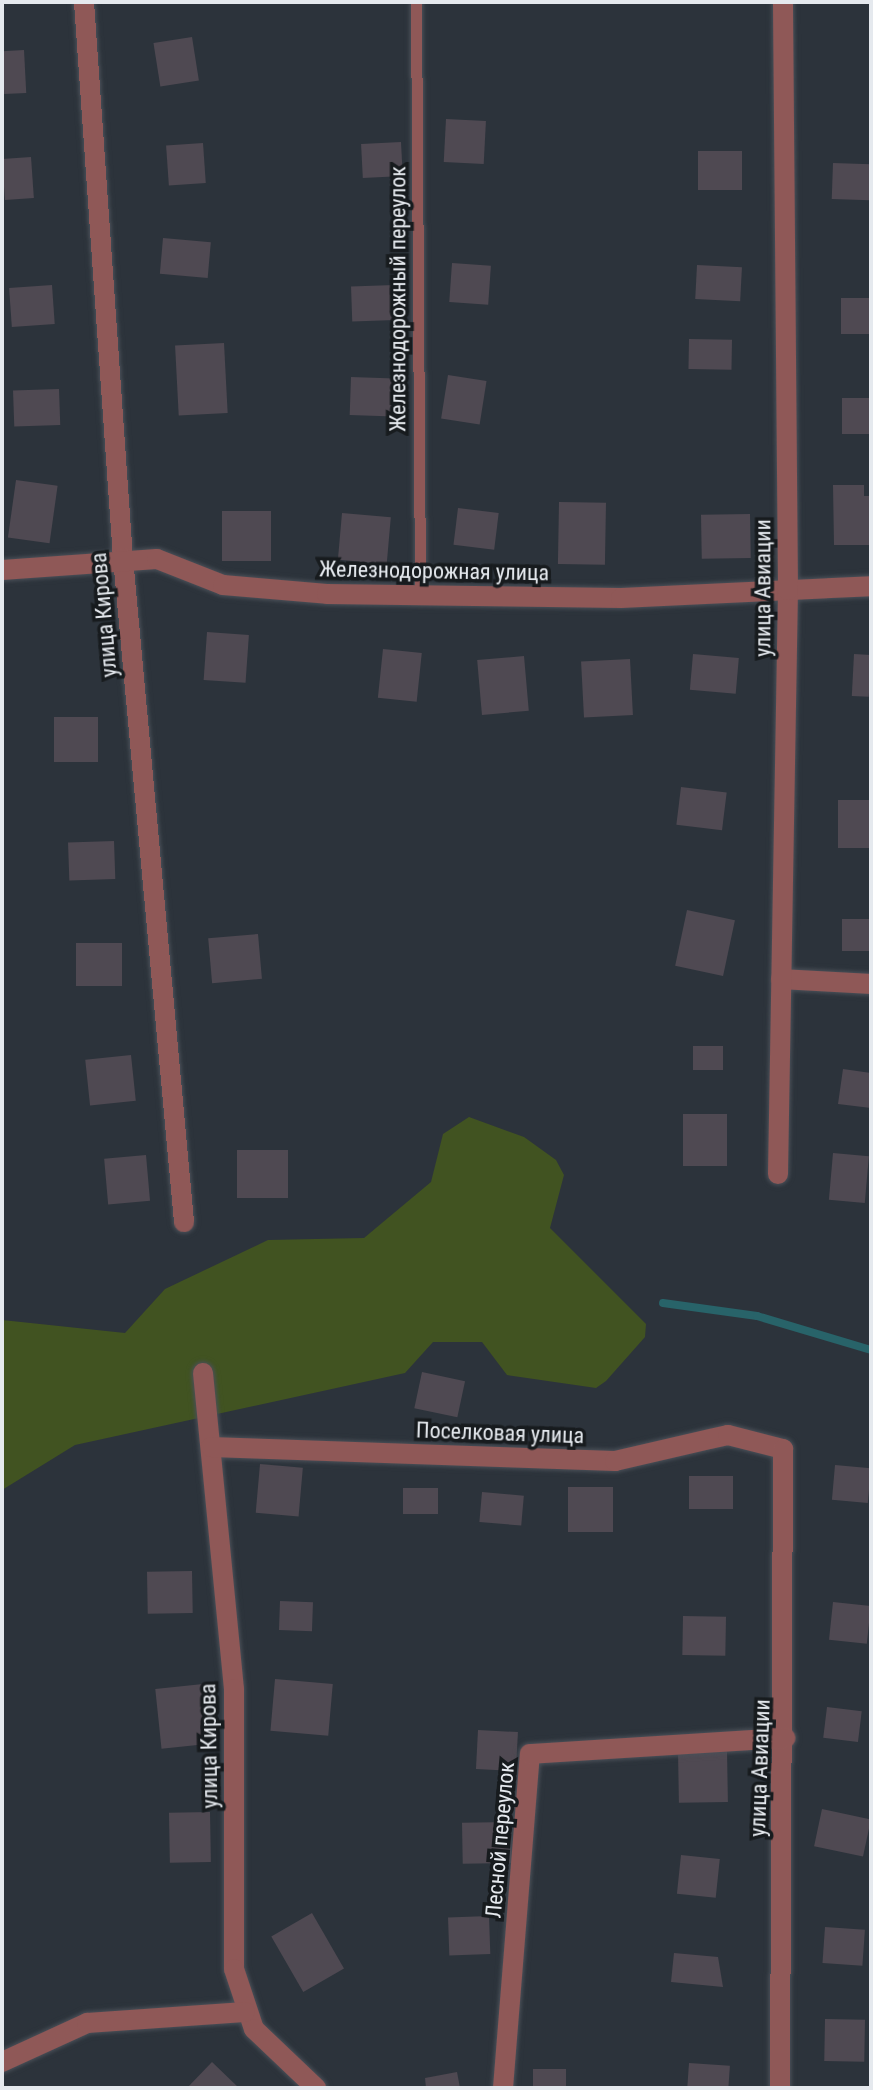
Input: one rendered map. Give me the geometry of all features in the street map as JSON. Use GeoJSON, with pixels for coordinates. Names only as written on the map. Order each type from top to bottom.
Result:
{"type":"FeatureCollection","features":[{"type":"Feature","properties":{"kind":"street","name":"улица Кирова"},"geometry":{"type":"LineString","coordinates":[[84,2],[123,558],[184,1222]]}},
{"type":"Feature","properties":{"kind":"street","name":"улица Авиации"},"geometry":{"type":"LineString","coordinates":[[778,1174],[788,590],[783,2]]}},
{"type":"Feature","properties":{"kind":"street","name":"Железнодорожная улица"},"geometry":{"type":"LineString","coordinates":[[2,570],[123,558],[157,559],[223,585],[275,592],[420,595],[621,598],[871,586]]}},
{"type":"Feature","properties":{"kind":"street"},"geometry":{"type":"LineString","coordinates":[[781,979],[871,984]]}},
{"type":"Feature","properties":{"kind":"street","name":"улица Кирова"},"geometry":{"type":"LineString","coordinates":[[203,1373],[234,1689],[234,1969],[245,2012],[316,2088]]}},
{"type":"Feature","properties":{"kind":"street","name":"Поселковая улица"},"geometry":{"type":"LineString","coordinates":[[211,1447],[615,1461],[728,1435],[783,1449]]}},
{"type":"Feature","properties":{"kind":"street","name":"улица Авиации"},"geometry":{"type":"LineString","coordinates":[[780,2088],[785,1738],[783,1449]]}},
{"type":"Feature","properties":{"kind":"street","name":"Лесной переулок"},"geometry":{"type":"LineString","coordinates":[[503,2088],[530,1754],[785,1738]]}},
{"type":"Feature","properties":{"kind":"street"},"geometry":{"type":"LineString","coordinates":[[2,2062],[87,2023],[245,2012]]}},
{"type":"Feature","properties":{"kind":"lane","name":"Железнодорожный переулок"},"geometry":{"type":"LineString","coordinates":[[416,2],[420,595]]}},
{"type":"Feature","properties":{"kind":"green space"},"geometry":{"type":"Polygon","coordinates":[[[469,1117],[524,1137],[556,1160],[564,1175],[550,1228],[646,1324],[645,1337],[606,1381],[596,1388],[507,1375],[482,1342],[433,1342],[405,1373],[75,1445],[2,1490],[2,1320],[125,1333],[165,1289],[268,1240],[364,1238],[431,1182],[443,1134],[469,1117]]]}},
{"type":"Feature","properties":{"kind":"building"},"geometry":{"type":"Polygon","coordinates":[[[192,37],[199,80],[160,87],[153,43],[192,37]]]}},
{"type":"Feature","properties":{"kind":"building"},"geometry":{"type":"Polygon","coordinates":[[[24,50],[26,93],[4,94],[2,51],[24,50]]]}},
{"type":"Feature","properties":{"kind":"building"},"geometry":{"type":"Polygon","coordinates":[[[446,119],[486,121],[484,164],[444,162],[446,119]]]}},
{"type":"Feature","properties":{"kind":"building"},"geometry":{"type":"Polygon","coordinates":[[[401,142],[403,176],[363,178],[361,144],[401,142]]]}},
{"type":"Feature","properties":{"kind":"building"},"geometry":{"type":"Polygon","coordinates":[[[203,143],[206,183],[169,185],[166,146],[203,143]]]}},
{"type":"Feature","properties":{"kind":"building"},"geometry":{"type":"Polygon","coordinates":[[[698,151],[742,151],[742,190],[698,190],[698,151]]]}},
{"type":"Feature","properties":{"kind":"building"},"geometry":{"type":"Polygon","coordinates":[[[31,157],[34,198],[5,200],[2,159],[31,157]]]}},
{"type":"Feature","properties":{"kind":"building"},"geometry":{"type":"Polygon","coordinates":[[[833,163],[871,164],[870,200],[832,199],[833,163]]]}},
{"type":"Feature","properties":{"kind":"building"},"geometry":{"type":"Polygon","coordinates":[[[163,238],[211,242],[208,278],[160,274],[163,238]]]}},
{"type":"Feature","properties":{"kind":"building"},"geometry":{"type":"Polygon","coordinates":[[[452,263],[491,266],[488,305],[449,302],[452,263]]]}},
{"type":"Feature","properties":{"kind":"building"},"geometry":{"type":"Polygon","coordinates":[[[697,265],[742,267],[740,301],[695,299],[697,265]]]}},
{"type":"Feature","properties":{"kind":"building"},"geometry":{"type":"Polygon","coordinates":[[[52,285],[55,324],[12,327],[9,288],[52,285]]]}},
{"type":"Feature","properties":{"kind":"building"},"geometry":{"type":"Polygon","coordinates":[[[394,285],[395,320],[352,321],[351,287],[394,285]]]}},
{"type":"Feature","properties":{"kind":"building"},"geometry":{"type":"Polygon","coordinates":[[[841,298],[871,298],[871,334],[841,334],[841,298]]]}},
{"type":"Feature","properties":{"kind":"building"},"geometry":{"type":"Polygon","coordinates":[[[689,339],[732,340],[731,370],[688,369],[689,339]]]}},
{"type":"Feature","properties":{"kind":"building"},"geometry":{"type":"Polygon","coordinates":[[[224,343],[228,413],[179,415],[175,346],[224,343]]]}},
{"type":"Feature","properties":{"kind":"building"},"geometry":{"type":"Polygon","coordinates":[[[448,375],[487,381],[480,425],[441,418],[448,375]]]}},
{"type":"Feature","properties":{"kind":"building"},"geometry":{"type":"Polygon","coordinates":[[[351,377],[402,379],[401,417],[350,415],[351,377]]]}},
{"type":"Feature","properties":{"kind":"building"},"geometry":{"type":"Polygon","coordinates":[[[59,389],[60,425],[14,427],[13,391],[59,389]]]}},
{"type":"Feature","properties":{"kind":"building"},"geometry":{"type":"Polygon","coordinates":[[[842,398],[871,398],[871,434],[842,434],[842,398]]]}},
{"type":"Feature","properties":{"kind":"building"},"geometry":{"type":"Polygon","coordinates":[[[16,480],[58,486],[50,543],[8,537],[16,480]]]}},
{"type":"Feature","properties":{"kind":"building"},"geometry":{"type":"Polygon","coordinates":[[[833,485],[864,485],[864,496],[871,496],[871,545],[834,545],[833,485]]]}},
{"type":"Feature","properties":{"kind":"building"},"geometry":{"type":"Polygon","coordinates":[[[559,502],[606,503],[605,565],[558,564],[559,502]]]}},
{"type":"Feature","properties":{"kind":"building"},"geometry":{"type":"Polygon","coordinates":[[[458,508],[499,513],[494,550],[453,545],[458,508]]]}},
{"type":"Feature","properties":{"kind":"building"},"geometry":{"type":"Polygon","coordinates":[[[222,511],[271,511],[271,561],[222,561],[222,511]]]}},
{"type":"Feature","properties":{"kind":"building"},"geometry":{"type":"Polygon","coordinates":[[[342,513],[391,517],[387,564],[338,560],[342,513]]]}},
{"type":"Feature","properties":{"kind":"building"},"geometry":{"type":"Polygon","coordinates":[[[750,514],[751,558],[702,559],[701,515],[750,514]]]}},
{"type":"Feature","properties":{"kind":"building"},"geometry":{"type":"Polygon","coordinates":[[[207,632],[249,635],[246,683],[204,680],[207,632]]]}},
{"type":"Feature","properties":{"kind":"building"},"geometry":{"type":"Polygon","coordinates":[[[383,649],[422,653],[417,702],[378,698],[383,649]]]}},
{"type":"Feature","properties":{"kind":"building"},"geometry":{"type":"Polygon","coordinates":[[[693,654],[739,658],[736,694],[690,690],[693,654]]]}},
{"type":"Feature","properties":{"kind":"building"},"geometry":{"type":"Polygon","coordinates":[[[854,654],[871,655],[869,697],[852,696],[854,654]]]}},
{"type":"Feature","properties":{"kind":"building"},"geometry":{"type":"Polygon","coordinates":[[[524,656],[529,711],[482,715],[477,660],[524,656]]]}},
{"type":"Feature","properties":{"kind":"building"},"geometry":{"type":"Polygon","coordinates":[[[630,659],[633,715],[584,717],[581,662],[630,659]]]}},
{"type":"Feature","properties":{"kind":"building"},"geometry":{"type":"Polygon","coordinates":[[[54,717],[98,717],[98,762],[54,762],[54,717]]]}},
{"type":"Feature","properties":{"kind":"building"},"geometry":{"type":"Polygon","coordinates":[[[681,787],[727,793],[722,830],[676,825],[681,787]]]}},
{"type":"Feature","properties":{"kind":"building"},"geometry":{"type":"Polygon","coordinates":[[[838,800],[871,800],[871,848],[838,848],[838,800]]]}},
{"type":"Feature","properties":{"kind":"building"},"geometry":{"type":"Polygon","coordinates":[[[114,841],[115,879],[69,881],[68,843],[114,841]]]}},
{"type":"Feature","properties":{"kind":"building"},"geometry":{"type":"Polygon","coordinates":[[[687,910],[735,920],[723,976],[675,966],[687,910]]]}},
{"type":"Feature","properties":{"kind":"building"},"geometry":{"type":"Polygon","coordinates":[[[842,919],[871,919],[871,951],[842,951],[842,919]]]}},
{"type":"Feature","properties":{"kind":"building"},"geometry":{"type":"Polygon","coordinates":[[[258,934],[262,979],[212,983],[208,938],[258,934]]]}},
{"type":"Feature","properties":{"kind":"building"},"geometry":{"type":"Polygon","coordinates":[[[76,943],[122,943],[122,986],[76,986],[76,943]]]}},
{"type":"Feature","properties":{"kind":"building"},"geometry":{"type":"Polygon","coordinates":[[[693,1046],[723,1046],[723,1070],[693,1070],[693,1046]]]}},
{"type":"Feature","properties":{"kind":"building"},"geometry":{"type":"Polygon","coordinates":[[[131,1055],[136,1101],[90,1106],[85,1060],[131,1055]]]}},
{"type":"Feature","properties":{"kind":"building"},"geometry":{"type":"Polygon","coordinates":[[[843,1069],[871,1073],[871,1108],[838,1104],[843,1069]]]}},
{"type":"Feature","properties":{"kind":"building"},"geometry":{"type":"Polygon","coordinates":[[[683,1114],[727,1114],[727,1166],[683,1166],[683,1114]]]}},
{"type":"Feature","properties":{"kind":"building"},"geometry":{"type":"Polygon","coordinates":[[[237,1150],[288,1150],[288,1198],[237,1198],[237,1150]]]}},
{"type":"Feature","properties":{"kind":"building"},"geometry":{"type":"Polygon","coordinates":[[[833,1153],[869,1156],[865,1203],[829,1200],[833,1153]]]}},
{"type":"Feature","properties":{"kind":"building"},"geometry":{"type":"Polygon","coordinates":[[[146,1155],[150,1201],[108,1204],[104,1159],[146,1155]]]}},
{"type":"Feature","properties":{"kind":"building"},"geometry":{"type":"Polygon","coordinates":[[[422,1372],[465,1381],[457,1417],[414,1408],[422,1372]]]}},
{"type":"Feature","properties":{"kind":"building"},"geometry":{"type":"Polygon","coordinates":[[[260,1464],[303,1468],[299,1517],[256,1513],[260,1464]]]}},
{"type":"Feature","properties":{"kind":"building"},"geometry":{"type":"Polygon","coordinates":[[[835,1465],[871,1468],[868,1503],[832,1500],[835,1465]]]}},
{"type":"Feature","properties":{"kind":"building"},"geometry":{"type":"Polygon","coordinates":[[[689,1476],[733,1476],[733,1509],[689,1509],[689,1476]]]}},
{"type":"Feature","properties":{"kind":"building"},"geometry":{"type":"Polygon","coordinates":[[[568,1487],[613,1487],[613,1532],[568,1532],[568,1487]]]}},
{"type":"Feature","properties":{"kind":"building"},"geometry":{"type":"Polygon","coordinates":[[[403,1488],[438,1488],[438,1514],[403,1514],[403,1488]]]}},
{"type":"Feature","properties":{"kind":"building"},"geometry":{"type":"Polygon","coordinates":[[[482,1492],[524,1496],[521,1526],[479,1522],[482,1492]]]}},
{"type":"Feature","properties":{"kind":"building"},"geometry":{"type":"Polygon","coordinates":[[[192,1571],[193,1613],[148,1614],[147,1572],[192,1571]]]}},
{"type":"Feature","properties":{"kind":"building"},"geometry":{"type":"Polygon","coordinates":[[[280,1601],[313,1602],[312,1631],[279,1630],[280,1601]]]}},
{"type":"Feature","properties":{"kind":"building"},"geometry":{"type":"Polygon","coordinates":[[[833,1602],[871,1606],[867,1644],[829,1640],[833,1602]]]}},
{"type":"Feature","properties":{"kind":"building"},"geometry":{"type":"Polygon","coordinates":[[[683,1616],[726,1617],[725,1656],[682,1655],[683,1616]]]}},
{"type":"Feature","properties":{"kind":"building"},"geometry":{"type":"Polygon","coordinates":[[[275,1679],[333,1684],[328,1736],[270,1731],[275,1679]]]}},
{"type":"Feature","properties":{"kind":"building"},"geometry":{"type":"Polygon","coordinates":[[[203,1684],[209,1744],[162,1749],[155,1689],[203,1684]]]}},
{"type":"Feature","properties":{"kind":"building"},"geometry":{"type":"Polygon","coordinates":[[[827,1707],[862,1711],[858,1742],[823,1738],[827,1707]]]}},
{"type":"Feature","properties":{"kind":"building"},"geometry":{"type":"Polygon","coordinates":[[[478,1730],[518,1732],[516,1771],[476,1769],[478,1730]]]}},
{"type":"Feature","properties":{"kind":"building"},"geometry":{"type":"Polygon","coordinates":[[[727,1750],[728,1802],[679,1803],[678,1751],[727,1750]]]}},
{"type":"Feature","properties":{"kind":"building"},"geometry":{"type":"Polygon","coordinates":[[[822,1809],[871,1819],[863,1857],[814,1846],[822,1809]]]}},
{"type":"Feature","properties":{"kind":"building"},"geometry":{"type":"Polygon","coordinates":[[[210,1812],[211,1862],[170,1863],[169,1813],[210,1812]]]}},
{"type":"Feature","properties":{"kind":"building"},"geometry":{"type":"Polygon","coordinates":[[[511,1822],[512,1863],[463,1864],[462,1823],[511,1822]]]}},
{"type":"Feature","properties":{"kind":"building"},"geometry":{"type":"Polygon","coordinates":[[[681,1855],[720,1859],[716,1898],[677,1894],[681,1855]]]}},
{"type":"Feature","properties":{"kind":"building"},"geometry":{"type":"Polygon","coordinates":[[[312,1913],[344,1968],[303,1992],[271,1936],[312,1913]]]}},
{"type":"Feature","properties":{"kind":"building"},"geometry":{"type":"Polygon","coordinates":[[[489,1916],[490,1954],[449,1955],[448,1917],[489,1916]]]}},
{"type":"Feature","properties":{"kind":"building"},"geometry":{"type":"Polygon","coordinates":[[[825,1927],[865,1930],[862,1966],[822,1963],[825,1927]]]}},
{"type":"Feature","properties":{"kind":"building"},"geometry":{"type":"Polygon","coordinates":[[[674,1953],[718,1957],[723,1987],[671,1982],[674,1953]]]}},
{"type":"Feature","properties":{"kind":"building"},"geometry":{"type":"Polygon","coordinates":[[[825,2019],[865,2020],[864,2062],[824,2061],[825,2019]]]}},
{"type":"Feature","properties":{"kind":"building"},"geometry":{"type":"Polygon","coordinates":[[[212,2062],[239,2088],[187,2088],[212,2062]]]}},
{"type":"Feature","properties":{"kind":"building"},"geometry":{"type":"Polygon","coordinates":[[[689,2063],[730,2066],[728,2088],[687,2088],[689,2063]]]}},
{"type":"Feature","properties":{"kind":"building"},"geometry":{"type":"Polygon","coordinates":[[[533,2069],[566,2069],[566,2088],[533,2088],[533,2069]]]}},
{"type":"Feature","properties":{"kind":"building"},"geometry":{"type":"Polygon","coordinates":[[[457,2072],[460,2088],[426,2088],[425,2078],[457,2072]]]}},
{"type":"Feature","properties":{"kind":"waterway"},"geometry":{"type":"LineString","coordinates":[[663,1303],[757,1316],[871,1350]]}}]}
